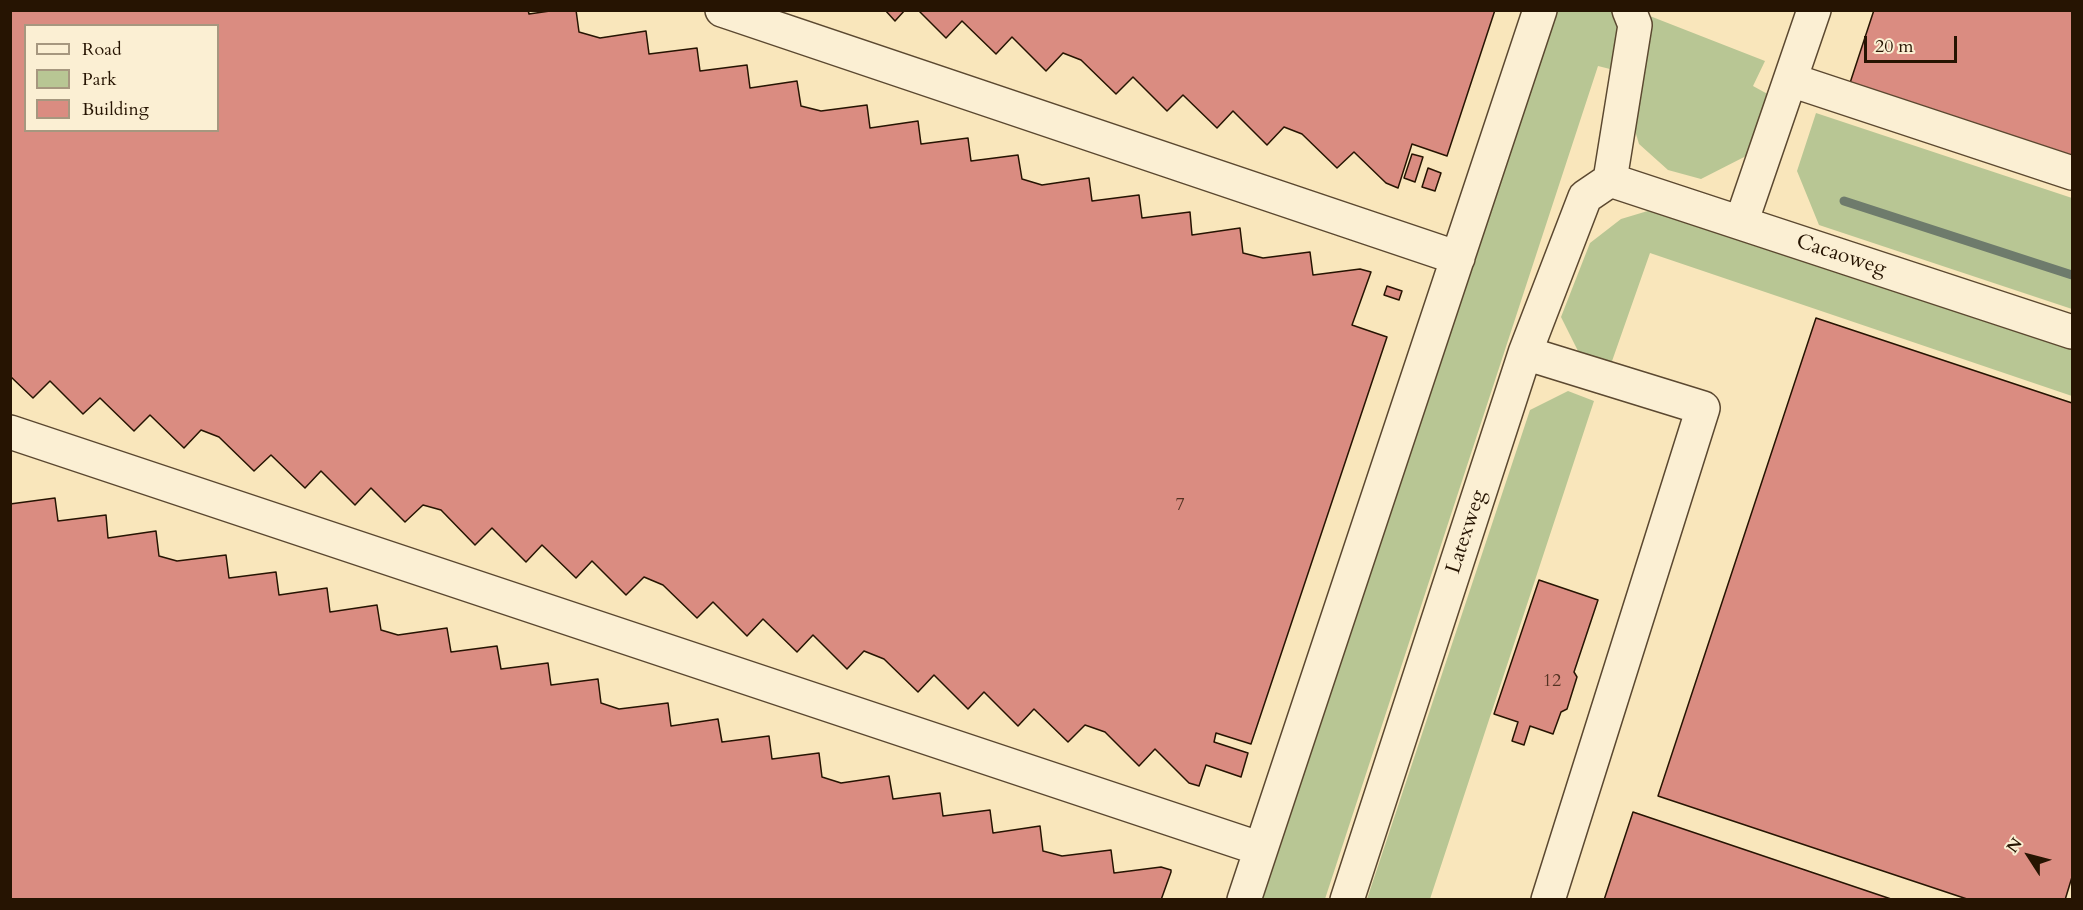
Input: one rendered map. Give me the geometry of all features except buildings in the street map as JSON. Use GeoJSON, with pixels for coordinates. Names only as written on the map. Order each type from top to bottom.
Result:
{"type":"FeatureCollection","features":[{"type":"Feature","properties":{"kind":"street"},"geometry":{"type":"LineString","coordinates":[[722,10],[1458,258]]}},
{"type":"Feature","properties":{"kind":"street"},"geometry":{"type":"LineString","coordinates":[[1244,900],[1540,10]]}},
{"type":"Feature","properties":{"kind":"street"},"geometry":{"type":"LineString","coordinates":[[1610,180],[1635,25],[1629,10]]}},
{"type":"Feature","properties":{"kind":"street"},"geometry":{"type":"LineString","coordinates":[[1741,223],[1814,10]]}},
{"type":"Feature","properties":{"kind":"street"},"geometry":{"type":"LineString","coordinates":[[1791,80],[2073,173]]}},
{"type":"Feature","properties":{"kind":"street","name":"Cacaoweg"},"geometry":{"type":"LineString","coordinates":[[1610,180],[2073,332]]}},
{"type":"Feature","properties":{"kind":"street","name":"Latexweg"},"geometry":{"type":"LineString","coordinates":[[1347,900],[1525,353],[1585,196],[1610,180]]}},
{"type":"Feature","properties":{"kind":"street"},"geometry":{"type":"LineString","coordinates":[[1525,353],[1702,408],[1548,900]]}},
{"type":"Feature","properties":{"kind":"street"},"geometry":{"type":"LineString","coordinates":[[10,432],[1261,849]]}},
{"type":"Feature","properties":{"kind":"green space"},"geometry":{"type":"Polygon","coordinates":[[[1554,11],[1637,11],[1765,61],[1753,86],[1773,97],[1752,153],[1701,179],[1668,170],[1639,144],[1631,117],[1638,76],[1598,66],[1325,899],[1257,900],[1554,11]]]}},
{"type":"Feature","properties":{"kind":"green space"},"geometry":{"type":"Polygon","coordinates":[[[1816,113],[2072,198],[2072,309],[1819,225],[1797,171],[1816,113]]]}},
{"type":"Feature","properties":{"kind":"green space"},"geometry":{"type":"Polygon","coordinates":[[[1651,210],[2072,349],[2072,396],[1650,253],[1611,364],[1579,353],[1561,317],[1590,243],[1621,219],[1651,210]]]}},
{"type":"Feature","properties":{"kind":"green space"},"geometry":{"type":"Polygon","coordinates":[[[1568,391],[1594,401],[1430,899],[1367,899],[1530,410],[1568,391]]]}},
{"type":"Feature","properties":{"kind":"waterway"},"geometry":{"type":"LineString","coordinates":[[1844,201],[2072,275]]}}]}
